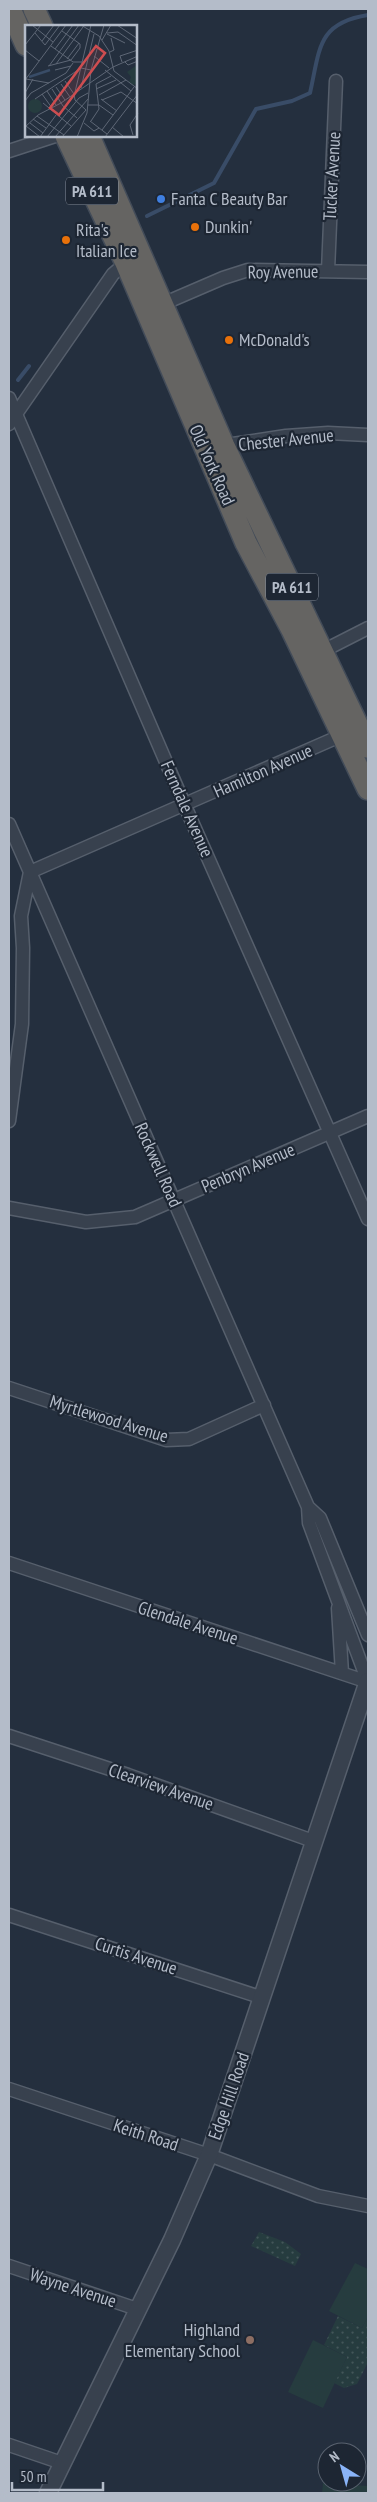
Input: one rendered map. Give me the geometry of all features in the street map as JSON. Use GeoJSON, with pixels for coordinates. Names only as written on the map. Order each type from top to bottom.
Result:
{"type":"FeatureCollection","features":[{"type":"Feature","properties":{"kind":"highway"},"geometry":{"type":"LineString","coordinates":[[10,9],[25,43]]}},
{"type":"Feature","properties":{"kind":"highway"},"geometry":{"type":"LineString","coordinates":[[34,9],[42,25]]}},
{"type":"Feature","properties":{"kind":"highway","name":"Old York Road"},"geometry":{"type":"LineString","coordinates":[[67,138],[126,263],[155,307]]}},
{"type":"Feature","properties":{"kind":"highway","name":"Old York Road"},"geometry":{"type":"LineString","coordinates":[[90,138],[155,307],[213,447],[350,732],[368,789]]}},
{"type":"Feature","properties":{"kind":"highway","name":"Old York Road"},"geometry":{"type":"LineString","coordinates":[[350,732],[368,747]]}},
{"type":"Feature","properties":{"kind":"street","name":"Tucker Avenue"},"geometry":{"type":"LineString","coordinates":[[328,271],[336,81]]}},
{"type":"Feature","properties":{"kind":"street"},"geometry":{"type":"LineString","coordinates":[[9,151],[49,138]]}},
{"type":"Feature","properties":{"kind":"street"},"geometry":{"type":"LineString","coordinates":[[12,420],[113,274],[126,263]]}},
{"type":"Feature","properties":{"kind":"street","name":"Roy Avenue"},"geometry":{"type":"LineString","coordinates":[[155,307],[223,278],[248,270],[368,272]]}},
{"type":"Feature","properties":{"kind":"street","name":"Ferndale Avenue"},"geometry":{"type":"LineString","coordinates":[[9,398],[12,420],[368,1218]]}},
{"type":"Feature","properties":{"kind":"street","name":"Chester Avenue"},"geometry":{"type":"LineString","coordinates":[[213,447],[286,436],[328,433],[368,435]]}},
{"type":"Feature","properties":{"kind":"street"},"geometry":{"type":"LineString","coordinates":[[314,655],[368,628]]}},
{"type":"Feature","properties":{"kind":"street","name":"Hamilton Avenue"},"geometry":{"type":"LineString","coordinates":[[30,872],[185,806],[350,732]]}},
{"type":"Feature","properties":{"kind":"street","name":"Rockwell Road"},"geometry":{"type":"LineString","coordinates":[[9,824],[308,1506],[309,1523],[338,1595],[368,1682]]}},
{"type":"Feature","properties":{"kind":"street"},"geometry":{"type":"LineString","coordinates":[[9,1121],[22,1024],[23,948],[21,916],[30,872]]}},
{"type":"Feature","properties":{"kind":"street","name":"Penbryn Avenue"},"geometry":{"type":"LineString","coordinates":[[9,1208],[86,1222],[135,1217],[368,1116]]}},
{"type":"Feature","properties":{"kind":"street","name":"Myrtlewood Avenue"},"geometry":{"type":"LineString","coordinates":[[9,1388],[166,1440],[189,1439],[264,1405]]}},
{"type":"Feature","properties":{"kind":"street","name":"Rockwell Road"},"geometry":{"type":"LineString","coordinates":[[308,1506],[320,1518],[368,1635]]}},
{"type":"Feature","properties":{"kind":"street","name":"Glendale Avenue"},"geometry":{"type":"LineString","coordinates":[[9,1563],[368,1682]]}},
{"type":"Feature","properties":{"kind":"street","name":"Rockwell Road"},"geometry":{"type":"LineString","coordinates":[[338,1595],[342,1673]]}},
{"type":"Feature","properties":{"kind":"street","name":"Edge Hill Road"},"geometry":{"type":"LineString","coordinates":[[48,2493],[172,2240],[209,2155],[368,1682]]}},
{"type":"Feature","properties":{"kind":"street","name":"Clearview Avenue"},"geometry":{"type":"LineString","coordinates":[[9,1736],[128,1775],[313,1841]]}},
{"type":"Feature","properties":{"kind":"street","name":"Curtis Avenue"},"geometry":{"type":"LineString","coordinates":[[9,1915],[263,1998]]}},
{"type":"Feature","properties":{"kind":"street","name":"Keith Road"},"geometry":{"type":"LineString","coordinates":[[9,2089],[209,2155],[318,2196],[368,2206]]}},
{"type":"Feature","properties":{"kind":"street","name":"Wayne Avenue"},"geometry":{"type":"LineString","coordinates":[[9,2266],[137,2309]]}},
{"type":"Feature","properties":{"kind":"street"},"geometry":{"type":"LineString","coordinates":[[9,2445],[62,2463]]}},
{"type":"Feature","properties":{"kind":"green space"},"geometry":{"type":"Polygon","coordinates":[[[259,2232],[285,2242],[301,2254],[295,2266],[251,2246],[259,2232]]]}},
{"type":"Feature","properties":{"kind":"green space"},"geometry":{"type":"Polygon","coordinates":[[[355,2263],[368,2269],[368,2316],[362,2328],[329,2311],[355,2263]]]}},
{"type":"Feature","properties":{"kind":"green space"},"geometry":{"type":"Polygon","coordinates":[[[338,2316],[362,2328],[368,2316],[368,2362],[357,2384],[344,2388],[334,2383],[347,2357],[324,2345],[338,2316]]]}},
{"type":"Feature","properties":{"kind":"green space"},"geometry":{"type":"Polygon","coordinates":[[[313,2340],[347,2357],[323,2408],[288,2392],[313,2340]]]}},
{"type":"Feature","properties":{"kind":"green space"},"geometry":{"type":"Polygon","coordinates":[[[368,2486],[368,2493],[322,2493],[367,2492],[368,2486]]]}},
{"type":"Feature","properties":{"kind":"waterway"},"geometry":{"type":"LineString","coordinates":[[147,216],[214,183],[256,109],[292,101],[310,93],[319,51],[324,40],[339,24],[368,15]]}},
{"type":"Feature","properties":{"kind":"waterway"},"geometry":{"type":"LineString","coordinates":[[18,380],[29,366]]}},
{"type":"Feature","properties":{"kind":"place","name":"Fanta C Beauty Bar"},"geometry":{"type":"Point","coordinates":[161,199]}},
{"type":"Feature","properties":{"kind":"place","name":"Dunkin'"},"geometry":{"type":"Point","coordinates":[195,227]}},
{"type":"Feature","properties":{"kind":"place","name":"Rita's Italian Ice"},"geometry":{"type":"Point","coordinates":[66,240]}},
{"type":"Feature","properties":{"kind":"place","name":"McDonald's"},"geometry":{"type":"Point","coordinates":[229,340]}},
{"type":"Feature","properties":{"kind":"place","name":"Highland Elementary School"},"geometry":{"type":"Point","coordinates":[250,2340]}}]}
